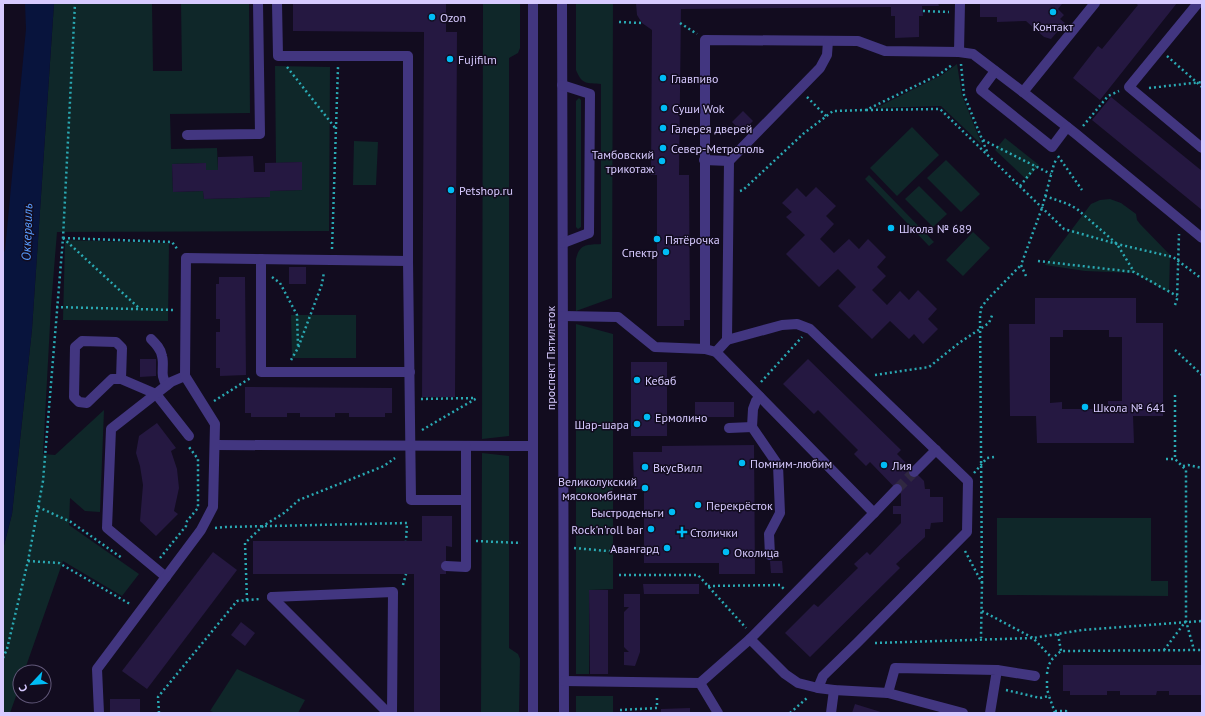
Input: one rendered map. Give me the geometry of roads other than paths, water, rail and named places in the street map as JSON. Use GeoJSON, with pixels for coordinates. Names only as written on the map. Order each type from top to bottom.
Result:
{"type":"FeatureCollection","features":[{"type":"Feature","properties":{"kind":"street"},"geometry":{"type":"LineString","coordinates":[[187,135],[260,134],[258,3]]}},
{"type":"Feature","properties":{"kind":"street"},"geometry":{"type":"LineString","coordinates":[[277,3],[278,56],[408,56],[410,500],[466,500]]}},
{"type":"Feature","properties":{"kind":"street","name":"проспект Пятилеток"},"geometry":{"type":"LineString","coordinates":[[533,3],[533,713]]}},
{"type":"Feature","properties":{"kind":"street","name":"проспект Пятилеток"},"geometry":{"type":"LineString","coordinates":[[562,3],[564,713]]}},
{"type":"Feature","properties":{"kind":"street"},"geometry":{"type":"LineString","coordinates":[[1024,92],[1095,3]]}},
{"type":"Feature","properties":{"kind":"street"},"geometry":{"type":"LineString","coordinates":[[1198,3],[1129,87],[1202,148]]}},
{"type":"Feature","properties":{"kind":"street"},"geometry":{"type":"LineString","coordinates":[[960,8],[960,55]]}},
{"type":"Feature","properties":{"kind":"street"},"geometry":{"type":"LineString","coordinates":[[705,349],[705,40],[858,41],[885,51],[960,55],[973,54],[1024,92],[1202,238]]}},
{"type":"Feature","properties":{"kind":"street"},"geometry":{"type":"LineString","coordinates":[[727,340],[729,161],[820,68],[827,56],[828,41]]}},
{"type":"Feature","properties":{"kind":"street"},"geometry":{"type":"LineString","coordinates":[[995,71],[981,90],[1052,147],[1067,127]]}},
{"type":"Feature","properties":{"kind":"street"},"geometry":{"type":"LineString","coordinates":[[562,85],[590,94],[589,234],[563,243]]}},
{"type":"Feature","properties":{"kind":"street"},"geometry":{"type":"LineString","coordinates":[[704,160],[729,161]]}},
{"type":"Feature","properties":{"kind":"street"},"geometry":{"type":"LineString","coordinates":[[99,713],[97,669],[201,530],[213,507],[215,424],[185,376],[186,258],[408,261]]}},
{"type":"Feature","properties":{"kind":"street"},"geometry":{"type":"LineString","coordinates":[[261,259],[261,372],[410,372]]}},
{"type":"Feature","properties":{"kind":"street"},"geometry":{"type":"LineString","coordinates":[[563,316],[618,317],[655,347],[705,349],[716,352],[874,513]]}},
{"type":"Feature","properties":{"kind":"street"},"geometry":{"type":"LineString","coordinates":[[716,352],[727,340],[782,325],[797,324],[810,330],[968,481],[967,532],[823,676],[818,688]]}},
{"type":"Feature","properties":{"kind":"street"},"geometry":{"type":"LineString","coordinates":[[151,340],[159,348],[162,356],[163,380],[167,385]]}},
{"type":"Feature","properties":{"kind":"street"},"geometry":{"type":"LineString","coordinates":[[121,379],[122,348],[116,342],[82,341],[75,347],[74,397],[79,402],[87,403],[112,379],[121,379],[156,394],[189,436]]}},
{"type":"Feature","properties":{"kind":"street"},"geometry":{"type":"LineString","coordinates":[[166,577],[107,528],[111,429],[171,382],[185,376]]}},
{"type":"Feature","properties":{"kind":"street"},"geometry":{"type":"LineString","coordinates":[[757,393],[756,402],[753,409],[752,427],[778,465],[780,513],[769,534],[770,555]]}},
{"type":"Feature","properties":{"kind":"street"},"geometry":{"type":"LineString","coordinates":[[729,428],[752,427]]}},
{"type":"Feature","properties":{"kind":"street"},"geometry":{"type":"LineString","coordinates":[[215,445],[410,447],[533,446]]}},
{"type":"Feature","properties":{"kind":"street"},"geometry":{"type":"LineString","coordinates":[[446,566],[466,566],[466,446]]}},
{"type":"Feature","properties":{"kind":"street"},"geometry":{"type":"LineString","coordinates":[[914,472],[936,450]]}},
{"type":"Feature","properties":{"kind":"street"},"geometry":{"type":"LineString","coordinates":[[564,681],[700,683],[750,639],[897,489]]}},
{"type":"Feature","properties":{"kind":"street"},"geometry":{"type":"LineString","coordinates":[[388,713],[272,598],[393,592],[392,713]]}},
{"type":"Feature","properties":{"kind":"street"},"geometry":{"type":"LineString","coordinates":[[750,639],[785,674],[798,683],[834,690],[888,692],[963,713]]}},
{"type":"Feature","properties":{"kind":"street"},"geometry":{"type":"LineString","coordinates":[[888,692],[896,668],[997,670],[1035,676]]}},
{"type":"Feature","properties":{"kind":"street"},"geometry":{"type":"LineString","coordinates":[[990,713],[997,670]]}},
{"type":"Feature","properties":{"kind":"street"},"geometry":{"type":"LineString","coordinates":[[700,683],[718,713]]}},
{"type":"Feature","properties":{"kind":"street"},"geometry":{"type":"LineString","coordinates":[[831,713],[834,690]]}},
{"type":"Feature","properties":{"kind":"water","name":"Оккервиль"},"geometry":{"type":"Polygon","coordinates":[[[25,3],[54,3],[32,329],[12,514],[3,549],[3,254],[5,250],[26,29],[25,3]]]}},
{"type":"Feature","properties":{"kind":"tunnel"},"geometry":{"type":"LineString","coordinates":[[897,489],[914,472]]}},
{"type":"Feature","properties":{"kind":"place","name":"Контакт"},"geometry":{"type":"Point","coordinates":[1053,12]}},
{"type":"Feature","properties":{"kind":"place","name":"Ozon"},"geometry":{"type":"Point","coordinates":[432,17]}},
{"type":"Feature","properties":{"kind":"place","name":"Fujifilm"},"geometry":{"type":"Point","coordinates":[450,59]}},
{"type":"Feature","properties":{"kind":"place","name":"Главпиво"},"geometry":{"type":"Point","coordinates":[663,78]}},
{"type":"Feature","properties":{"kind":"place","name":"Суши Wok"},"geometry":{"type":"Point","coordinates":[664,108]}},
{"type":"Feature","properties":{"kind":"place","name":"Галерея дверей"},"geometry":{"type":"Point","coordinates":[663,128]}},
{"type":"Feature","properties":{"kind":"place","name":"Север-Метрополь"},"geometry":{"type":"Point","coordinates":[663,148]}},
{"type":"Feature","properties":{"kind":"place","name":"Тамбовский трикотаж"},"geometry":{"type":"Point","coordinates":[662,161]}},
{"type":"Feature","properties":{"kind":"place","name":"Petshop.ru"},"geometry":{"type":"Point","coordinates":[451,190]}},
{"type":"Feature","properties":{"kind":"place","name":"Школа № 689"},"geometry":{"type":"Point","coordinates":[891,228]}},
{"type":"Feature","properties":{"kind":"place","name":"Пятёрочка"},"geometry":{"type":"Point","coordinates":[657,239]}},
{"type":"Feature","properties":{"kind":"place","name":"Спектр"},"geometry":{"type":"Point","coordinates":[666,252]}},
{"type":"Feature","properties":{"kind":"place","name":"Кебаб"},"geometry":{"type":"Point","coordinates":[637,380]}},
{"type":"Feature","properties":{"kind":"place","name":"Школа № 641"},"geometry":{"type":"Point","coordinates":[1085,407]}},
{"type":"Feature","properties":{"kind":"place","name":"Ермолино"},"geometry":{"type":"Point","coordinates":[647,417]}},
{"type":"Feature","properties":{"kind":"place","name":"Шар-шара"},"geometry":{"type":"Point","coordinates":[637,424]}},
{"type":"Feature","properties":{"kind":"place","name":"Помним-любим"},"geometry":{"type":"Point","coordinates":[742,463]}},
{"type":"Feature","properties":{"kind":"place","name":"Лия"},"geometry":{"type":"Point","coordinates":[884,465]}},
{"type":"Feature","properties":{"kind":"place","name":"ВкусВилл"},"geometry":{"type":"Point","coordinates":[645,467]}},
{"type":"Feature","properties":{"kind":"place","name":"Великолукский мясокомбинат"},"geometry":{"type":"Point","coordinates":[645,488]}},
{"type":"Feature","properties":{"kind":"place","name":"Перекрёсток"},"geometry":{"type":"Point","coordinates":[698,505]}},
{"type":"Feature","properties":{"kind":"place","name":"Быстроденьги"},"geometry":{"type":"Point","coordinates":[672,512]}},
{"type":"Feature","properties":{"kind":"place","name":"Rock'n'roll bar"},"geometry":{"type":"Point","coordinates":[651,529]}},
{"type":"Feature","properties":{"kind":"place","name":"Столички"},"geometry":{"type":"Point","coordinates":[682,532]}},
{"type":"Feature","properties":{"kind":"place","name":"Авангард"},"geometry":{"type":"Point","coordinates":[667,548]}},
{"type":"Feature","properties":{"kind":"place","name":"Околица"},"geometry":{"type":"Point","coordinates":[726,552]}}]}
